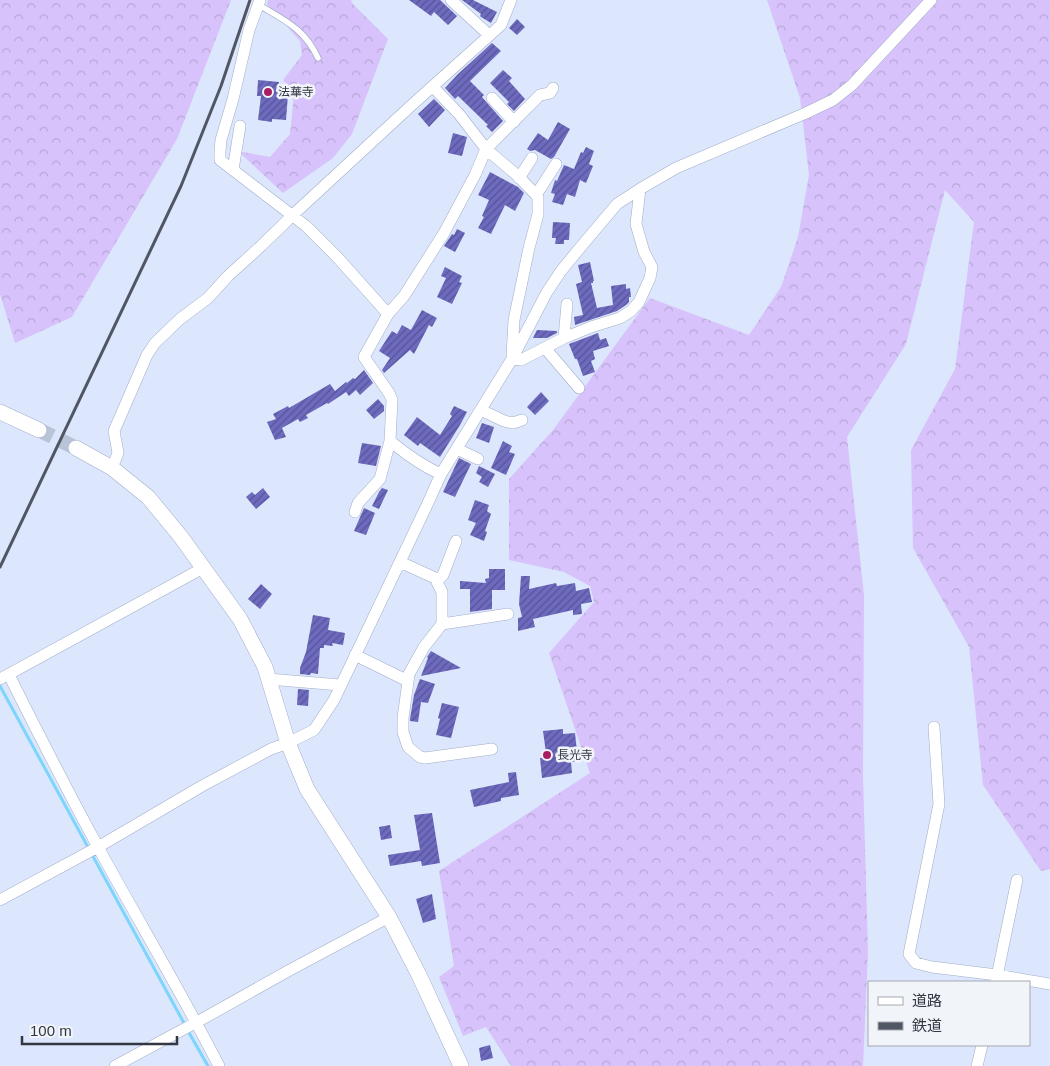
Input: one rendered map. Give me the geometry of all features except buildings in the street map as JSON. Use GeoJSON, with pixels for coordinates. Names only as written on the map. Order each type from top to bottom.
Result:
{"type":"FeatureCollection","features":[{"type":"Feature","properties":{"kind":"street"},"geometry":{"type":"LineString","coordinates":[[451,0],[489,35]]}},
{"type":"Feature","properties":{"kind":"street"},"geometry":{"type":"LineString","coordinates":[[112,468],[118,453],[114,431],[147,355],[155,344],[180,319],[208,298],[228,276],[501,25],[511,0]]}},
{"type":"Feature","properties":{"kind":"street"},"geometry":{"type":"LineString","coordinates":[[0,900],[98,847],[202,786],[314,730],[334,700],[441,474],[512,359],[547,292],[561,271],[617,204],[676,168],[833,100],[852,84],[930,0]]}},
{"type":"Feature","properties":{"kind":"street"},"geometry":{"type":"LineString","coordinates":[[260,2],[249,30],[234,99],[222,140],[220,160],[294,216],[338,258],[388,314]]}},
{"type":"Feature","properties":{"kind":"street"},"geometry":{"type":"LineString","coordinates":[[433,87],[486,149],[538,197],[538,214],[514,320],[512,359]]}},
{"type":"Feature","properties":{"kind":"street"},"geometry":{"type":"LineString","coordinates":[[355,512],[358,503],[380,479],[390,441],[392,400],[364,357],[388,314],[404,296],[444,233],[486,149],[540,95],[550,93],[552,88]]}},
{"type":"Feature","properties":{"kind":"street"},"geometry":{"type":"LineString","coordinates":[[492,98],[514,122]]}},
{"type":"Feature","properties":{"kind":"street"},"geometry":{"type":"LineString","coordinates":[[233,170],[240,126]]}},
{"type":"Feature","properties":{"kind":"street"},"geometry":{"type":"LineString","coordinates":[[519,178],[532,158]]}},
{"type":"Feature","properties":{"kind":"street"},"geometry":{"type":"LineString","coordinates":[[536,195],[556,164]]}},
{"type":"Feature","properties":{"kind":"street"},"geometry":{"type":"LineString","coordinates":[[512,359],[521,360],[564,338],[620,318],[631,312],[643,295],[652,267],[644,252],[636,224],[640,189]]}},
{"type":"Feature","properties":{"kind":"street"},"geometry":{"type":"LineString","coordinates":[[564,338],[567,304]]}},
{"type":"Feature","properties":{"kind":"street"},"geometry":{"type":"LineString","coordinates":[[545,348],[579,388]]}},
{"type":"Feature","properties":{"kind":"street"},"geometry":{"type":"LineString","coordinates":[[481,410],[504,421],[513,423],[522,420]]}},
{"type":"Feature","properties":{"kind":"street"},"geometry":{"type":"LineString","coordinates":[[0,412],[39,430]]}},
{"type":"Feature","properties":{"kind":"street"},"geometry":{"type":"LineString","coordinates":[[390,441],[431,470],[441,474]]}},
{"type":"Feature","properties":{"kind":"street"},"geometry":{"type":"LineString","coordinates":[[76,448],[112,468],[148,497],[181,537],[240,619],[265,667],[288,743],[307,789],[389,917],[420,976],[461,1066]]}},
{"type":"Feature","properties":{"kind":"street"},"geometry":{"type":"LineString","coordinates":[[457,449],[478,459]]}},
{"type":"Feature","properties":{"kind":"street"},"geometry":{"type":"LineString","coordinates":[[437,581],[443,574],[456,541]]}},
{"type":"Feature","properties":{"kind":"street"},"geometry":{"type":"LineString","coordinates":[[400,562],[435,578],[442,592],[442,624],[424,647],[409,674],[403,718],[403,732],[408,747],[420,757],[425,758],[492,748]]}},
{"type":"Feature","properties":{"kind":"street"},"geometry":{"type":"LineString","coordinates":[[203,568],[4,677],[197,1022],[219,1066]]}},
{"type":"Feature","properties":{"kind":"street"},"geometry":{"type":"LineString","coordinates":[[442,624],[508,614]]}},
{"type":"Feature","properties":{"kind":"street"},"geometry":{"type":"LineString","coordinates":[[355,655],[408,682]]}},
{"type":"Feature","properties":{"kind":"street"},"geometry":{"type":"LineString","coordinates":[[268,679],[340,685]]}},
{"type":"Feature","properties":{"kind":"street"},"geometry":{"type":"LineString","coordinates":[[934,727],[939,804],[909,954],[916,963],[932,967],[996,979],[1018,981]]}},
{"type":"Feature","properties":{"kind":"street"},"geometry":{"type":"LineString","coordinates":[[996,979],[1017,880]]}},
{"type":"Feature","properties":{"kind":"street"},"geometry":{"type":"LineString","coordinates":[[115,1066],[288,970],[389,917]]}},
{"type":"Feature","properties":{"kind":"street"},"geometry":{"type":"LineString","coordinates":[[1030,982],[1050,984]]}},
{"type":"Feature","properties":{"kind":"street"},"geometry":{"type":"LineString","coordinates":[[977,1066],[982,1046]]}},
{"type":"Feature","properties":{"kind":"lane"},"geometry":{"type":"LineString","coordinates":[[260,2],[295,27],[312,46],[318,58]]}},
{"type":"Feature","properties":{"kind":"green space"},"geometry":{"type":"Polygon","coordinates":[[[0,0],[231,0],[177,139],[72,317],[15,343],[0,294],[0,0]]]}},
{"type":"Feature","properties":{"kind":"green space"},"geometry":{"type":"Polygon","coordinates":[[[268,0],[351,0],[388,39],[352,134],[333,158],[283,193],[238,151],[270,157],[290,134],[294,94],[283,80],[302,55],[300,41],[267,4],[268,0]]]}},
{"type":"Feature","properties":{"kind":"green space"},"geometry":{"type":"Polygon","coordinates":[[[767,0],[1050,0],[1050,869],[1041,871],[983,785],[969,647],[913,548],[911,450],[955,369],[974,222],[945,190],[906,344],[847,437],[864,595],[863,776],[868,951],[863,1066],[511,1066],[486,1027],[463,1036],[439,977],[454,966],[439,871],[590,773],[549,653],[594,602],[590,586],[564,572],[509,560],[509,479],[553,430],[650,298],[749,335],[781,287],[798,237],[809,175],[800,98],[767,0]]]}},
{"type":"Feature","properties":{"kind":"waterway"},"geometry":{"type":"LineString","coordinates":[[0,686],[185,1025]]}},
{"type":"Feature","properties":{"kind":"waterway"},"geometry":{"type":"LineString","coordinates":[[188,1031],[208,1066]]}},
{"type":"Feature","properties":{"kind":"tunnel"},"geometry":{"type":"LineString","coordinates":[[39,430],[76,448]]}},
{"type":"Feature","properties":{"kind":"railway"},"geometry":{"type":"LineString","coordinates":[[0,567],[181,186],[221,86],[250,0]]}},
{"type":"Feature","properties":{"kind":"place","name":"法華寺"},"geometry":{"type":"Point","coordinates":[268,92]}},
{"type":"Feature","properties":{"kind":"place","name":"長光寺"},"geometry":{"type":"Point","coordinates":[547,755]}}]}
